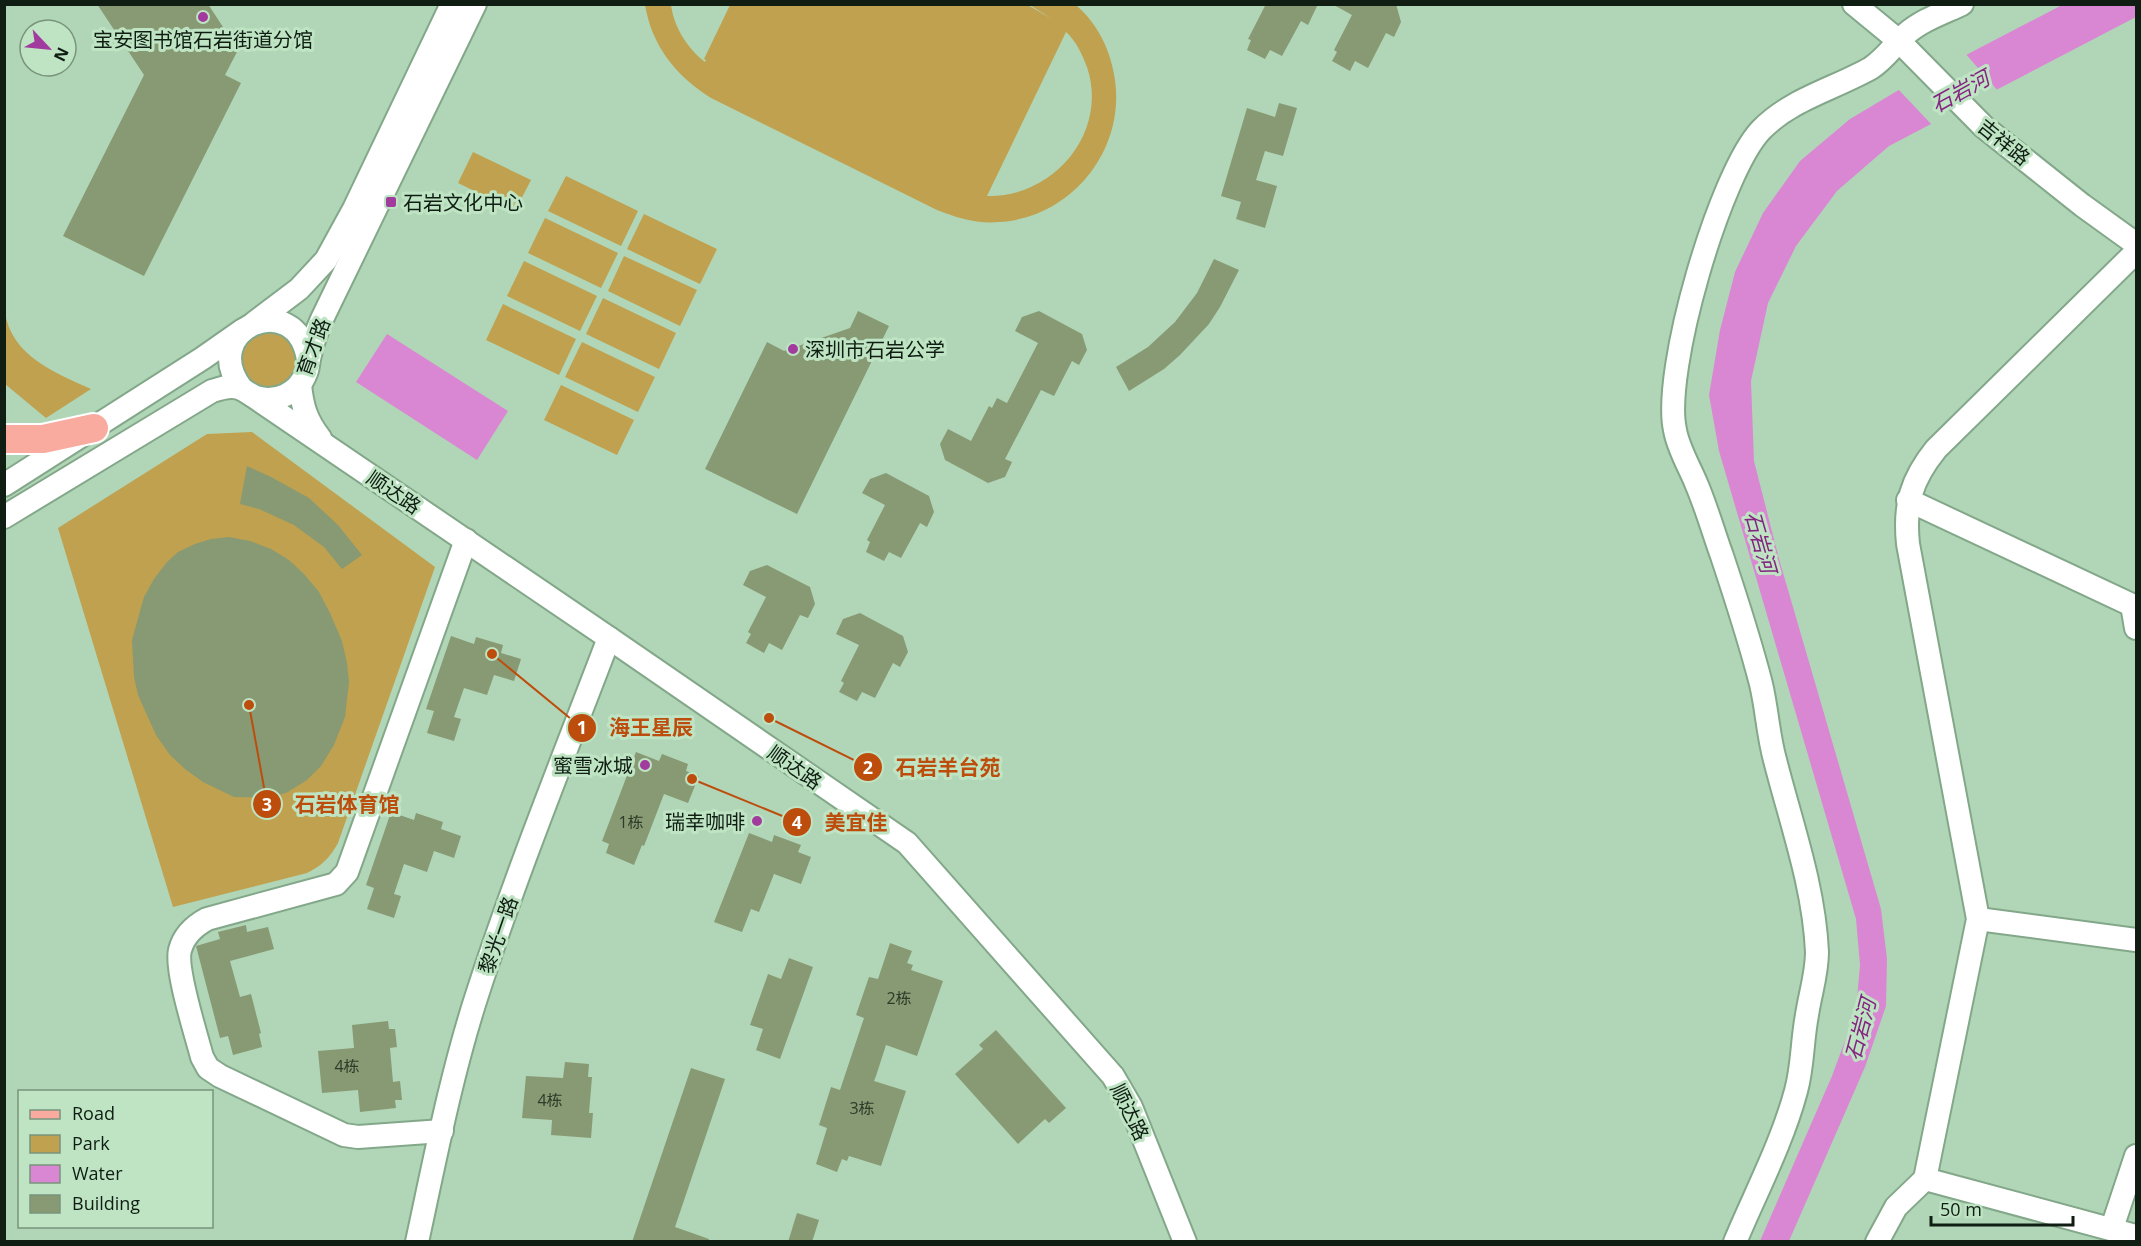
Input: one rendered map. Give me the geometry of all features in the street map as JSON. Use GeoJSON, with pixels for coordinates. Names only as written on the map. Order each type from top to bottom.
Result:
{"type":"FeatureCollection","features":[{"type":"Feature","properties":{"kind":"main road"},"geometry":{"type":"LineString","coordinates":[[4,439],[43,438],[94,428]]}},
{"type":"Feature","properties":{"kind":"street","name":"育才路"},"geometry":{"type":"LineString","coordinates":[[4,485],[203,358],[299,289],[326,260],[354,209],[452,4]]}},
{"type":"Feature","properties":{"kind":"street","name":"育才路"},"geometry":{"type":"LineString","coordinates":[[4,516],[212,391],[222,387],[266,399],[279,398],[291,393],[300,384],[306,373],[322,319],[475,4]]}},
{"type":"Feature","properties":{"kind":"street","name":"吉祥路"},"geometry":{"type":"LineString","coordinates":[[1854,4],[1899,41],[1971,115],[2082,205],[2136,244]]}},
{"type":"Feature","properties":{"kind":"street"},"geometry":{"type":"LineString","coordinates":[[1735,1242],[1796,1092],[1814,983],[1817,957],[1816,936],[1809,887],[1769,735],[1761,685],[1708,516],[1675,431],[1673,405],[1676,377],[1694,287],[1717,216],[1742,158],[1758,133],[1792,106],[1877,64],[1899,41],[1919,25],[1962,4]]}},
{"type":"Feature","properties":{"kind":"street"},"geometry":{"type":"LineString","coordinates":[[1877,1242],[1896,1208],[1925,1179],[1978,919],[1908,544],[1906,522],[1908,500],[1914,481],[1936,449],[2136,252]]}},
{"type":"Feature","properties":{"kind":"street"},"geometry":{"type":"LineString","coordinates":[[247,392],[234,378],[229,366],[230,352],[235,340],[249,326],[273,321],[291,327],[306,347],[308,360]]}},
{"type":"Feature","properties":{"kind":"street","name":"顺达路"},"geometry":{"type":"LineString","coordinates":[[300,384],[301,402],[306,417],[323,441],[337,453]]}},
{"type":"Feature","properties":{"kind":"street","name":"顺达路"},"geometry":{"type":"LineString","coordinates":[[247,392],[907,843],[1113,1076],[1131,1107],[1185,1242]]}},
{"type":"Feature","properties":{"kind":"street"},"geometry":{"type":"LineString","coordinates":[[1908,500],[2134,606],[2136,628]]}},
{"type":"Feature","properties":{"kind":"street"},"geometry":{"type":"LineString","coordinates":[[441,1131],[358,1137],[345,1135],[220,1076],[208,1068],[202,1057],[179,967],[180,951],[186,936],[196,925],[207,919],[336,884],[342,879],[466,540]]}},
{"type":"Feature","properties":{"kind":"street","name":"黎光一路"},"geometry":{"type":"LineString","coordinates":[[417,1242],[441,1131],[477,995],[530,846],[609,638]]}},
{"type":"Feature","properties":{"kind":"street"},"geometry":{"type":"LineString","coordinates":[[1978,919],[2136,940]]}},
{"type":"Feature","properties":{"kind":"street"},"geometry":{"type":"LineString","coordinates":[[2112,1228],[2136,1156]]}},
{"type":"Feature","properties":{"kind":"street"},"geometry":{"type":"LineString","coordinates":[[1925,1179],[2136,1236]]}},
{"type":"Feature","properties":{"kind":"green space"},"geometry":{"type":"Polygon","coordinates":[[[1026,4],[1052,19],[1030,5],[1076,5],[1097,29],[1110,59],[1115,80],[1116,106],[1111,132],[1102,155],[1088,176],[1070,194],[1049,208],[1025,218],[999,222],[967,220],[952,216],[711,98],[687,80],[668,59],[653,34],[645,5],[671,5],[682,36],[705,62],[704,59],[730,5],[1026,4]],[[1066,32],[987,196],[1011,194],[1034,186],[1070,157],[1082,137],[1090,115],[1092,92],[1087,67],[1066,32]]]}},
{"type":"Feature","properties":{"kind":"green space"},"geometry":{"type":"Polygon","coordinates":[[[473,152],[531,180],[515,211],[458,183],[473,152]]]}},
{"type":"Feature","properties":{"kind":"green space"},"geometry":{"type":"Polygon","coordinates":[[[566,176],[638,211],[621,246],[548,211],[566,176]]]}},
{"type":"Feature","properties":{"kind":"green space"},"geometry":{"type":"Polygon","coordinates":[[[644,214],[717,249],[700,284],[627,249],[644,214]]]}},
{"type":"Feature","properties":{"kind":"green space"},"geometry":{"type":"Polygon","coordinates":[[[545,218],[618,253],[601,288],[528,253],[545,218]]]}},
{"type":"Feature","properties":{"kind":"green space"},"geometry":{"type":"Polygon","coordinates":[[[624,256],[697,290],[680,326],[608,291],[624,256]]]}},
{"type":"Feature","properties":{"kind":"green space"},"geometry":{"type":"Polygon","coordinates":[[[524,261],[597,296],[580,331],[507,296],[524,261]]]}},
{"type":"Feature","properties":{"kind":"green space"},"geometry":{"type":"Polygon","coordinates":[[[603,298],[676,333],[659,369],[586,334],[603,298]]]}},
{"type":"Feature","properties":{"kind":"green space"},"geometry":{"type":"Polygon","coordinates":[[[503,304],[576,339],[559,375],[486,340],[503,304]]]}},
{"type":"Feature","properties":{"kind":"green space"},"geometry":{"type":"Polygon","coordinates":[[[5,312],[16,340],[37,361],[91,389],[46,418],[5,384],[5,312]]]}},
{"type":"Feature","properties":{"kind":"green space"},"geometry":{"type":"Polygon","coordinates":[[[269,332],[280,334],[289,340],[295,349],[297,360],[295,371],[289,380],[280,386],[269,388],[258,386],[249,380],[243,371],[241,360],[243,349],[249,340],[258,334],[269,332]]]}},
{"type":"Feature","properties":{"kind":"green space"},"geometry":{"type":"Polygon","coordinates":[[[582,342],[655,377],[638,412],[565,377],[582,342]]]}},
{"type":"Feature","properties":{"kind":"green space"},"geometry":{"type":"Polygon","coordinates":[[[561,385],[634,420],[617,455],[544,420],[561,385]]]}},
{"type":"Feature","properties":{"kind":"green space"},"geometry":{"type":"Polygon","coordinates":[[[252,432],[435,567],[338,843],[332,853],[307,873],[173,907],[58,528],[207,434],[252,432]]]}},
{"type":"Feature","properties":{"kind":"water","name":"石岩河"},"geometry":{"type":"Polygon","coordinates":[[[2062,5],[2136,5],[2136,17],[1889,146],[1837,191],[1796,246],[1768,303],[1751,381],[1754,461],[1779,559],[1881,909],[1887,959],[1886,1006],[1865,1067],[1789,1241],[1760,1241],[1832,1076],[1856,1011],[1860,965],[1856,919],[1719,451],[1709,395],[1720,330],[1735,272],[1763,213],[1800,161],[1850,119],[1897,91],[2062,5]]]}},
{"type":"Feature","properties":{"kind":"water"},"geometry":{"type":"Polygon","coordinates":[[[387,334],[508,411],[477,460],[356,382],[387,334]]]}},
{"type":"Feature","properties":{"kind":"pier"},"geometry":{"type":"Polygon","coordinates":[[[1964,52],[1999,92],[1933,126],[1897,88],[1964,52]]]}},
{"type":"Feature","properties":{"kind":"building"},"geometry":{"type":"Polygon","coordinates":[[[97,4],[208,4],[238,50],[225,75],[241,83],[144,276],[63,236],[144,75],[97,4]]]}},
{"type":"Feature","properties":{"kind":"building"},"geometry":{"type":"Polygon","coordinates":[[[1266,4],[1318,4],[1308,25],[1301,21],[1282,56],[1270,50],[1265,59],[1247,50],[1251,40],[1248,39],[1266,4]]]}},
{"type":"Feature","properties":{"kind":"building"},"geometry":{"type":"Polygon","coordinates":[[[1332,4],[1396,4],[1401,22],[1394,37],[1386,33],[1368,68],[1355,61],[1350,71],[1332,61],[1337,52],[1334,50],[1352,15],[1332,4]]]}},
{"type":"Feature","properties":{"kind":"building"},"geometry":{"type":"Polygon","coordinates":[[[1279,103],[1297,108],[1283,156],[1265,151],[1256,180],[1277,186],[1265,228],[1236,219],[1241,202],[1221,196],[1247,108],[1275,117],[1279,103]]]}},
{"type":"Feature","properties":{"kind":"building"},"geometry":{"type":"Polygon","coordinates":[[[1214,259],[1239,270],[1220,307],[1209,324],[1180,355],[1164,369],[1129,391],[1116,367],[1148,347],[1175,322],[1197,293],[1214,259]]]}},
{"type":"Feature","properties":{"kind":"building"},"geometry":{"type":"Polygon","coordinates":[[[858,311],[889,326],[797,514],[705,469],[767,342],[784,351],[850,328],[858,311]]]}},
{"type":"Feature","properties":{"kind":"building"},"geometry":{"type":"Polygon","coordinates":[[[1039,311],[1082,334],[1087,350],[1079,365],[1072,361],[1054,396],[1041,390],[1005,459],[1012,462],[1005,477],[988,483],[945,460],[940,444],[948,429],[971,441],[989,406],[992,408],[997,398],[1007,403],[1038,343],[1015,331],[1022,317],[1039,311]]]}},
{"type":"Feature","properties":{"kind":"building"},"geometry":{"type":"Polygon","coordinates":[[[247,466],[309,498],[338,525],[362,555],[342,569],[324,547],[294,525],[259,509],[240,504],[247,466]]]}},
{"type":"Feature","properties":{"kind":"building"},"geometry":{"type":"Polygon","coordinates":[[[886,473],[929,496],[934,512],[927,527],[920,523],[901,558],[889,552],[884,561],[866,552],[870,542],[867,540],[885,505],[862,493],[870,479],[886,473]]]}},
{"type":"Feature","properties":{"kind":"building"},"geometry":{"type":"Polygon","coordinates":[[[229,537],[250,541],[271,549],[289,560],[304,574],[319,592],[330,613],[342,641],[347,663],[349,682],[345,717],[334,745],[321,766],[307,780],[288,792],[270,798],[234,797],[203,782],[185,769],[170,755],[156,735],[138,695],[134,677],[132,640],[144,597],[154,579],[178,552],[211,539],[229,537]]]}},
{"type":"Feature","properties":{"kind":"building"},"geometry":{"type":"Polygon","coordinates":[[[767,565],[810,587],[815,604],[808,618],[800,615],[782,650],[769,643],[764,653],[746,643],[751,634],[748,632],[766,597],[743,585],[750,571],[767,565]]]}},
{"type":"Feature","properties":{"kind":"building"},"geometry":{"type":"Polygon","coordinates":[[[860,613],[903,636],[908,652],[900,667],[893,663],[875,698],[862,692],[857,701],[839,692],[844,683],[841,681],[859,645],[836,634],[843,619],[860,613]]]}},
{"type":"Feature","properties":{"kind":"building"},"geometry":{"type":"Polygon","coordinates":[[[451,636],[474,644],[476,637],[503,645],[501,653],[521,659],[514,681],[494,675],[487,695],[464,688],[454,717],[461,719],[454,741],[427,733],[434,711],[426,709],[451,636]]]}},
{"type":"Feature","properties":{"kind":"building"},"geometry":{"type":"Polygon","coordinates":[[[636,752],[659,761],[662,754],[688,764],[686,771],[699,776],[688,803],[664,794],[644,846],[642,845],[634,865],[606,853],[609,844],[602,841],[636,752]]]}},
{"type":"Feature","properties":{"kind":"building"},"geometry":{"type":"Polygon","coordinates":[[[391,812],[414,820],[416,813],[443,822],[441,829],[461,836],[454,858],[434,851],[427,872],[404,864],[394,894],[401,896],[394,918],[367,909],[374,888],[366,885],[391,812]]]}},
{"type":"Feature","properties":{"kind":"building"},"geometry":{"type":"Polygon","coordinates":[[[749,833],[772,842],[774,835],[801,845],[798,852],[811,857],[801,884],[774,874],[759,912],[751,909],[742,932],[714,922],[749,833]]]}},
{"type":"Feature","properties":{"kind":"building"},"geometry":{"type":"Polygon","coordinates":[[[246,925],[247,932],[268,927],[274,949],[230,961],[240,997],[251,994],[261,1033],[259,1034],[262,1047],[233,1055],[228,1036],[220,1038],[196,946],[220,939],[218,932],[246,925]]]}},
{"type":"Feature","properties":{"kind":"building"},"geometry":{"type":"Polygon","coordinates":[[[890,943],[912,951],[907,963],[913,965],[911,970],[943,981],[917,1056],[886,1045],[874,1081],[906,1091],[881,1166],[849,1156],[847,1161],[842,1159],[837,1172],[816,1164],[827,1128],[819,1125],[831,1087],[840,1090],[864,1018],[856,1015],[869,977],[878,979],[890,943]]]}},
{"type":"Feature","properties":{"kind":"building"},"geometry":{"type":"Polygon","coordinates":[[[789,958],[813,967],[780,1059],[756,1050],[763,1029],[750,1025],[768,974],[781,979],[789,958]]]}},
{"type":"Feature","properties":{"kind":"building"},"geometry":{"type":"Polygon","coordinates":[[[388,1021],[389,1029],[395,1029],[397,1047],[390,1048],[393,1082],[400,1081],[402,1100],[395,1100],[396,1108],[360,1112],[358,1090],[322,1093],[318,1051],[354,1048],[352,1025],[388,1021]]]}},
{"type":"Feature","properties":{"kind":"building"},"geometry":{"type":"Polygon","coordinates":[[[996,1030],[1066,1108],[1049,1123],[1045,1119],[1018,1144],[955,1074],[983,1049],[979,1045],[996,1030]]]}},
{"type":"Feature","properties":{"kind":"building"},"geometry":{"type":"Polygon","coordinates":[[[565,1062],[589,1064],[588,1077],[592,1077],[589,1113],[593,1113],[591,1138],[551,1135],[552,1120],[522,1118],[526,1076],[563,1078],[565,1062]]]}},
{"type":"Feature","properties":{"kind":"building"},"geometry":{"type":"Polygon","coordinates":[[[691,1068],[725,1079],[675,1227],[709,1239],[708,1242],[632,1242],[691,1068]]]}},
{"type":"Feature","properties":{"kind":"building"},"geometry":{"type":"Polygon","coordinates":[[[797,1213],[819,1220],[812,1242],[788,1242],[797,1213]]]}},
{"type":"Feature","properties":{"kind":"place","name":"宝安图书馆石岩街道分馆"},"geometry":{"type":"Point","coordinates":[203,17]}},
{"type":"Feature","properties":{"kind":"place","name":"石岩文化中心"},"geometry":{"type":"Point","coordinates":[391,202]}},
{"type":"Feature","properties":{"kind":"place","name":"深圳市石岩公学"},"geometry":{"type":"Point","coordinates":[793,349]}},
{"type":"Feature","properties":{"kind":"place","name":"海王星辰"},"geometry":{"type":"Point","coordinates":[492,654]}},
{"type":"Feature","properties":{"kind":"place","name":"石岩体育馆"},"geometry":{"type":"Point","coordinates":[249,705]}},
{"type":"Feature","properties":{"kind":"place","name":"石岩羊台苑"},"geometry":{"type":"Point","coordinates":[769,718]}},
{"type":"Feature","properties":{"kind":"place","name":"蜜雪冰城"},"geometry":{"type":"Point","coordinates":[645,765]}},
{"type":"Feature","properties":{"kind":"place","name":"美宜佳"},"geometry":{"type":"Point","coordinates":[692,779]}},
{"type":"Feature","properties":{"kind":"place","name":"瑞幸咖啡"},"geometry":{"type":"Point","coordinates":[757,821]}}]}
